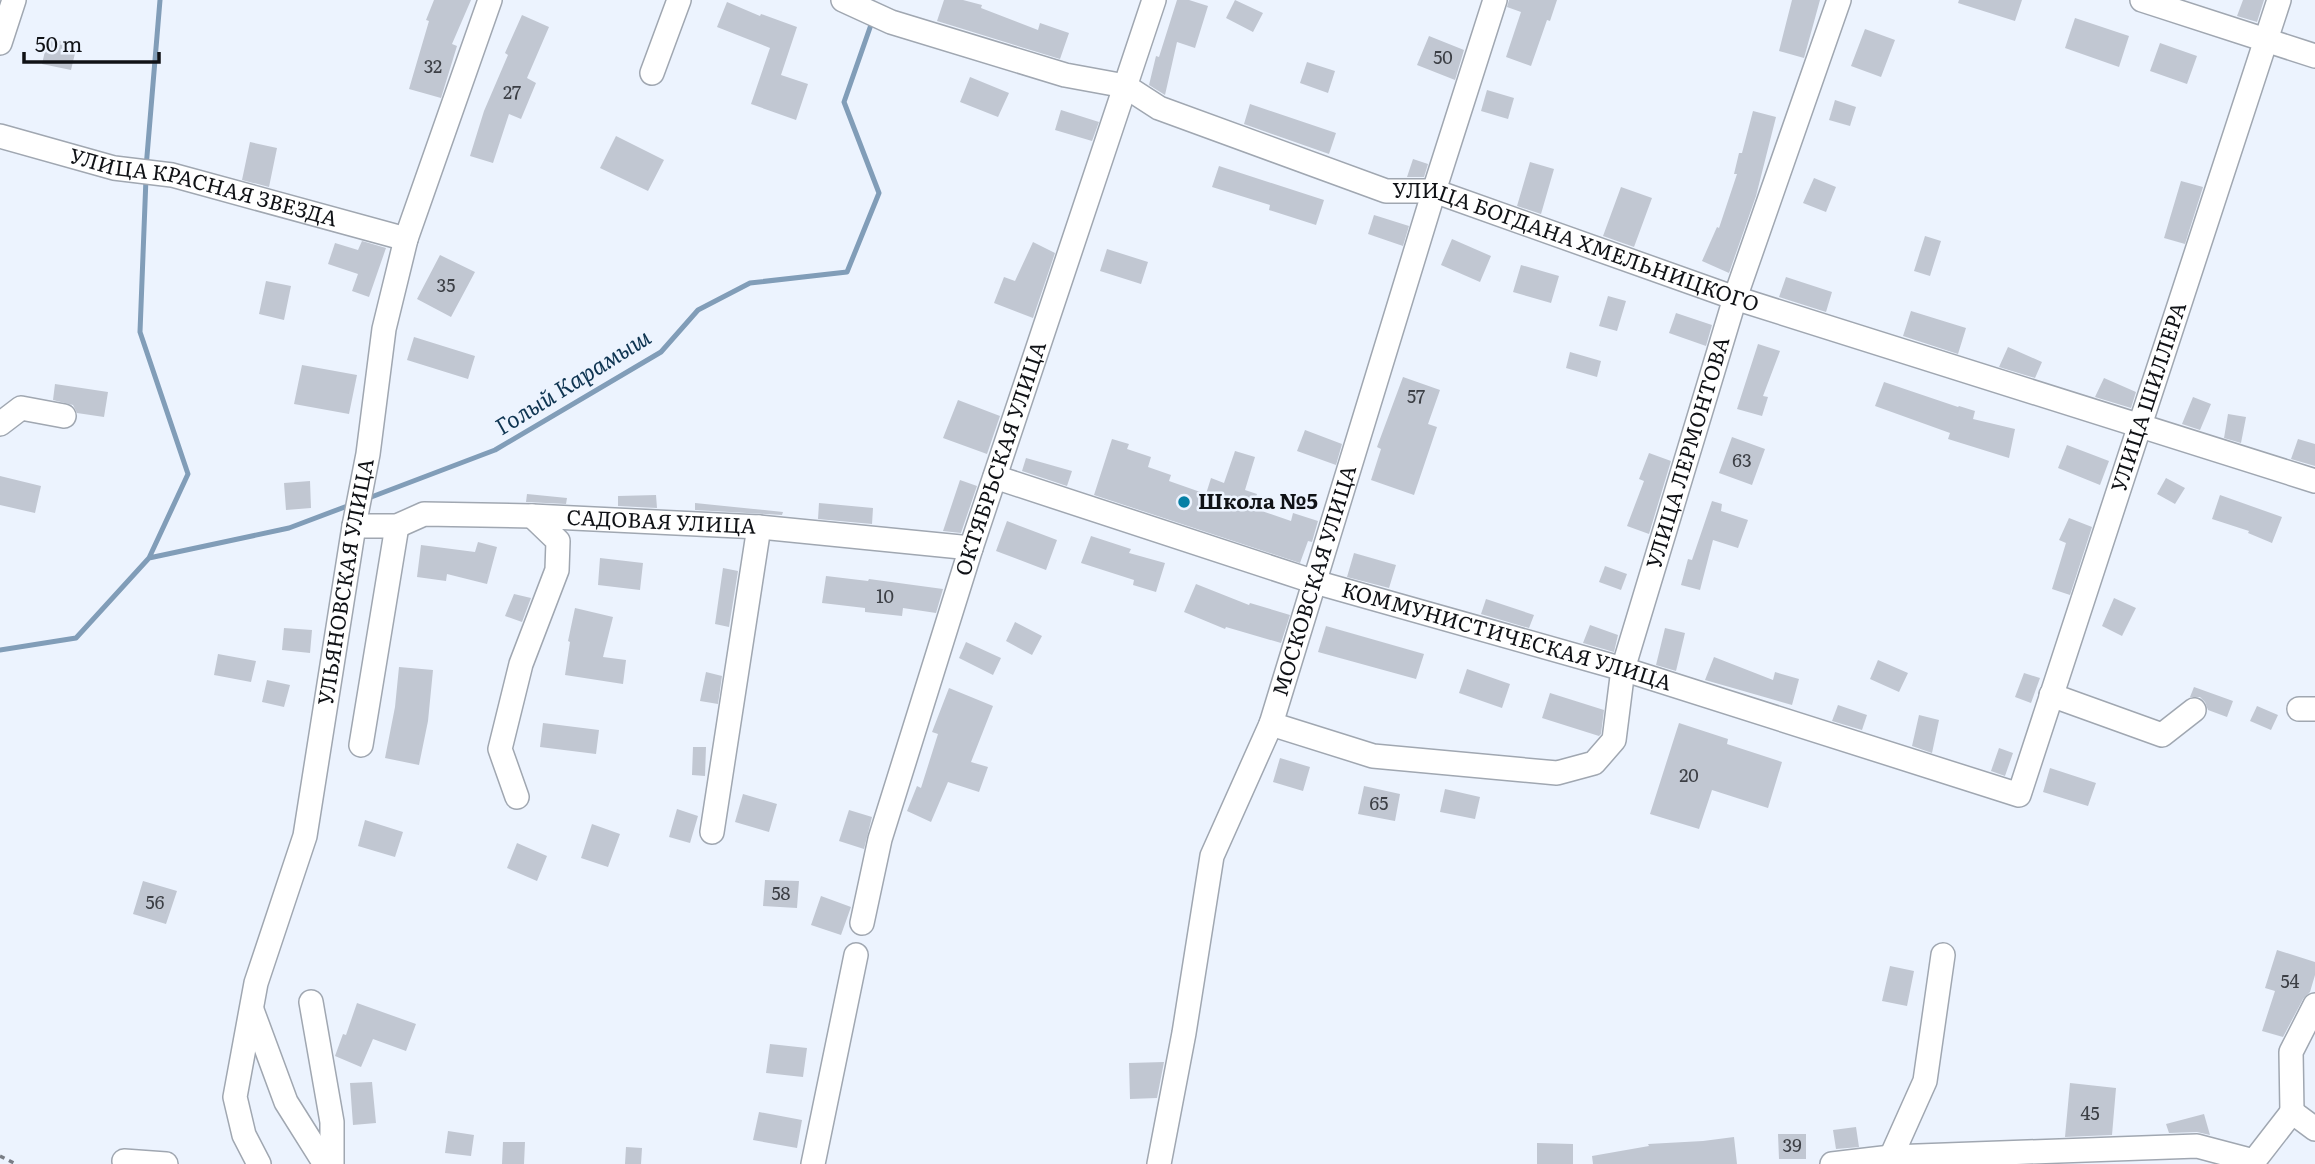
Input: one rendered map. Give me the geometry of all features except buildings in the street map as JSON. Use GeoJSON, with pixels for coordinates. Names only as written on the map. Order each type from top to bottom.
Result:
{"type":"FeatureCollection","features":[{"type":"Feature","properties":{"kind":"street"},"geometry":{"type":"LineString","coordinates":[[0,43],[14,0]]}},
{"type":"Feature","properties":{"kind":"street","name":"УЛЬЯНОВСКАЯ УЛИЦА"},"geometry":{"type":"LineString","coordinates":[[259,1164],[244,1135],[235,1097],[256,983],[305,836],[368,454],[384,329],[406,239],[490,0]]}},
{"type":"Feature","properties":{"kind":"street"},"geometry":{"type":"LineString","coordinates":[[652,73],[679,0]]}},
{"type":"Feature","properties":{"kind":"street","name":"УЛИЦА БОГДАНА ХМЕЛЬНИЦКОГО"},"geometry":{"type":"LineString","coordinates":[[843,0],[891,22],[1065,75],[1125,86],[1159,108],[1385,191],[1434,191],[1735,298],[2315,481]]}},
{"type":"Feature","properties":{"kind":"street","name":"ОКТЯБРЬСКАЯ УЛИЦА"},"geometry":{"type":"LineString","coordinates":[[863,923],[880,839],[971,548],[1154,0]]}},
{"type":"Feature","properties":{"kind":"street","name":"МОСКОВСКАЯ УЛИЦА"},"geometry":{"type":"LineString","coordinates":[[1159,1164],[1184,1033],[1212,856],[1271,724],[1495,0]]}},
{"type":"Feature","properties":{"kind":"street","name":"УЛИЦА ЛЕРМОНТОВА"},"geometry":{"type":"LineString","coordinates":[[1271,724],[1373,756],[1557,773],[1594,763],[1614,740],[1623,668],[1735,298],[1839,0]]}},
{"type":"Feature","properties":{"kind":"street"},"geometry":{"type":"LineString","coordinates":[[2142,0],[2315,56]]}},
{"type":"Feature","properties":{"kind":"street","name":"УЛИЦА ШИЛЛЕРА"},"geometry":{"type":"LineString","coordinates":[[2019,795],[2279,0]]}},
{"type":"Feature","properties":{"kind":"street","name":"УЛИЦА КРАСНАЯ ЗВЕЗДА"},"geometry":{"type":"LineString","coordinates":[[0,136],[114,168],[172,175],[406,239]]}},
{"type":"Feature","properties":{"kind":"street"},"geometry":{"type":"LineString","coordinates":[[0,424],[21,408],[64,416]]}},
{"type":"Feature","properties":{"kind":"street","name":"КОММУНИСТИЧЕСКАЯ УЛИЦА"},"geometry":{"type":"LineString","coordinates":[[995,477],[1315,582],[1623,668],[2019,795]]}},
{"type":"Feature","properties":{"kind":"street","name":"САДОВАЯ УЛИЦА"},"geometry":{"type":"LineString","coordinates":[[354,526],[397,526],[424,514],[532,516],[759,527],[971,548]]}},
{"type":"Feature","properties":{"kind":"street"},"geometry":{"type":"LineString","coordinates":[[517,797],[500,748],[521,664],[557,570],[558,541],[532,516]]}},
{"type":"Feature","properties":{"kind":"street"},"geometry":{"type":"LineString","coordinates":[[361,744],[397,526]]}},
{"type":"Feature","properties":{"kind":"street"},"geometry":{"type":"LineString","coordinates":[[712,832],[759,527]]}},
{"type":"Feature","properties":{"kind":"street"},"geometry":{"type":"LineString","coordinates":[[2051,695],[2162,735],[2194,710]]}},
{"type":"Feature","properties":{"kind":"street"},"geometry":{"type":"LineString","coordinates":[[813,1164],[856,955]]}},
{"type":"Feature","properties":{"kind":"street"},"geometry":{"type":"LineString","coordinates":[[1891,1157],[1925,1080],[1943,955]]}},
{"type":"Feature","properties":{"kind":"street"},"geometry":{"type":"LineString","coordinates":[[311,1002],[332,1122],[332,1164]]}},
{"type":"Feature","properties":{"kind":"street"},"geometry":{"type":"LineString","coordinates":[[1832,1164],[1891,1157],[2197,1146],[2254,1163],[2292,1112],[2291,1052],[2315,1005]]}},
{"type":"Feature","properties":{"kind":"street"},"geometry":{"type":"LineString","coordinates":[[252,1010],[286,1102],[325,1164]]}},
{"type":"Feature","properties":{"kind":"street"},"geometry":{"type":"LineString","coordinates":[[2292,1112],[2315,1129]]}},
{"type":"Feature","properties":{"kind":"street"},"geometry":{"type":"LineString","coordinates":[[124,1161],[166,1164]]}},
{"type":"Feature","properties":{"kind":"path"},"geometry":{"type":"LineString","coordinates":[[0,1156],[16,1164]]}},
{"type":"Feature","properties":{"kind":"waterway","name":"Голый Карамыш"},"geometry":{"type":"LineString","coordinates":[[146,168],[160,0]]}},
{"type":"Feature","properties":{"kind":"waterway","name":"Голый Карамыш"},"geometry":{"type":"LineString","coordinates":[[366,499],[495,450],[661,352],[698,310],[750,283],[847,272],[879,193],[844,102],[873,19]]}},
{"type":"Feature","properties":{"kind":"waterway","name":"Голый Карамыш"},"geometry":{"type":"LineString","coordinates":[[0,650],[76,638],[149,558],[188,474],[140,332],[146,178]]}},
{"type":"Feature","properties":{"kind":"waterway","name":"Голый Карамыш"},"geometry":{"type":"LineString","coordinates":[[149,558],[289,528],[350,505]]}},
{"type":"Feature","properties":{"kind":"place","name":"Школа №5"},"geometry":{"type":"Point","coordinates":[1184,502]}}]}
